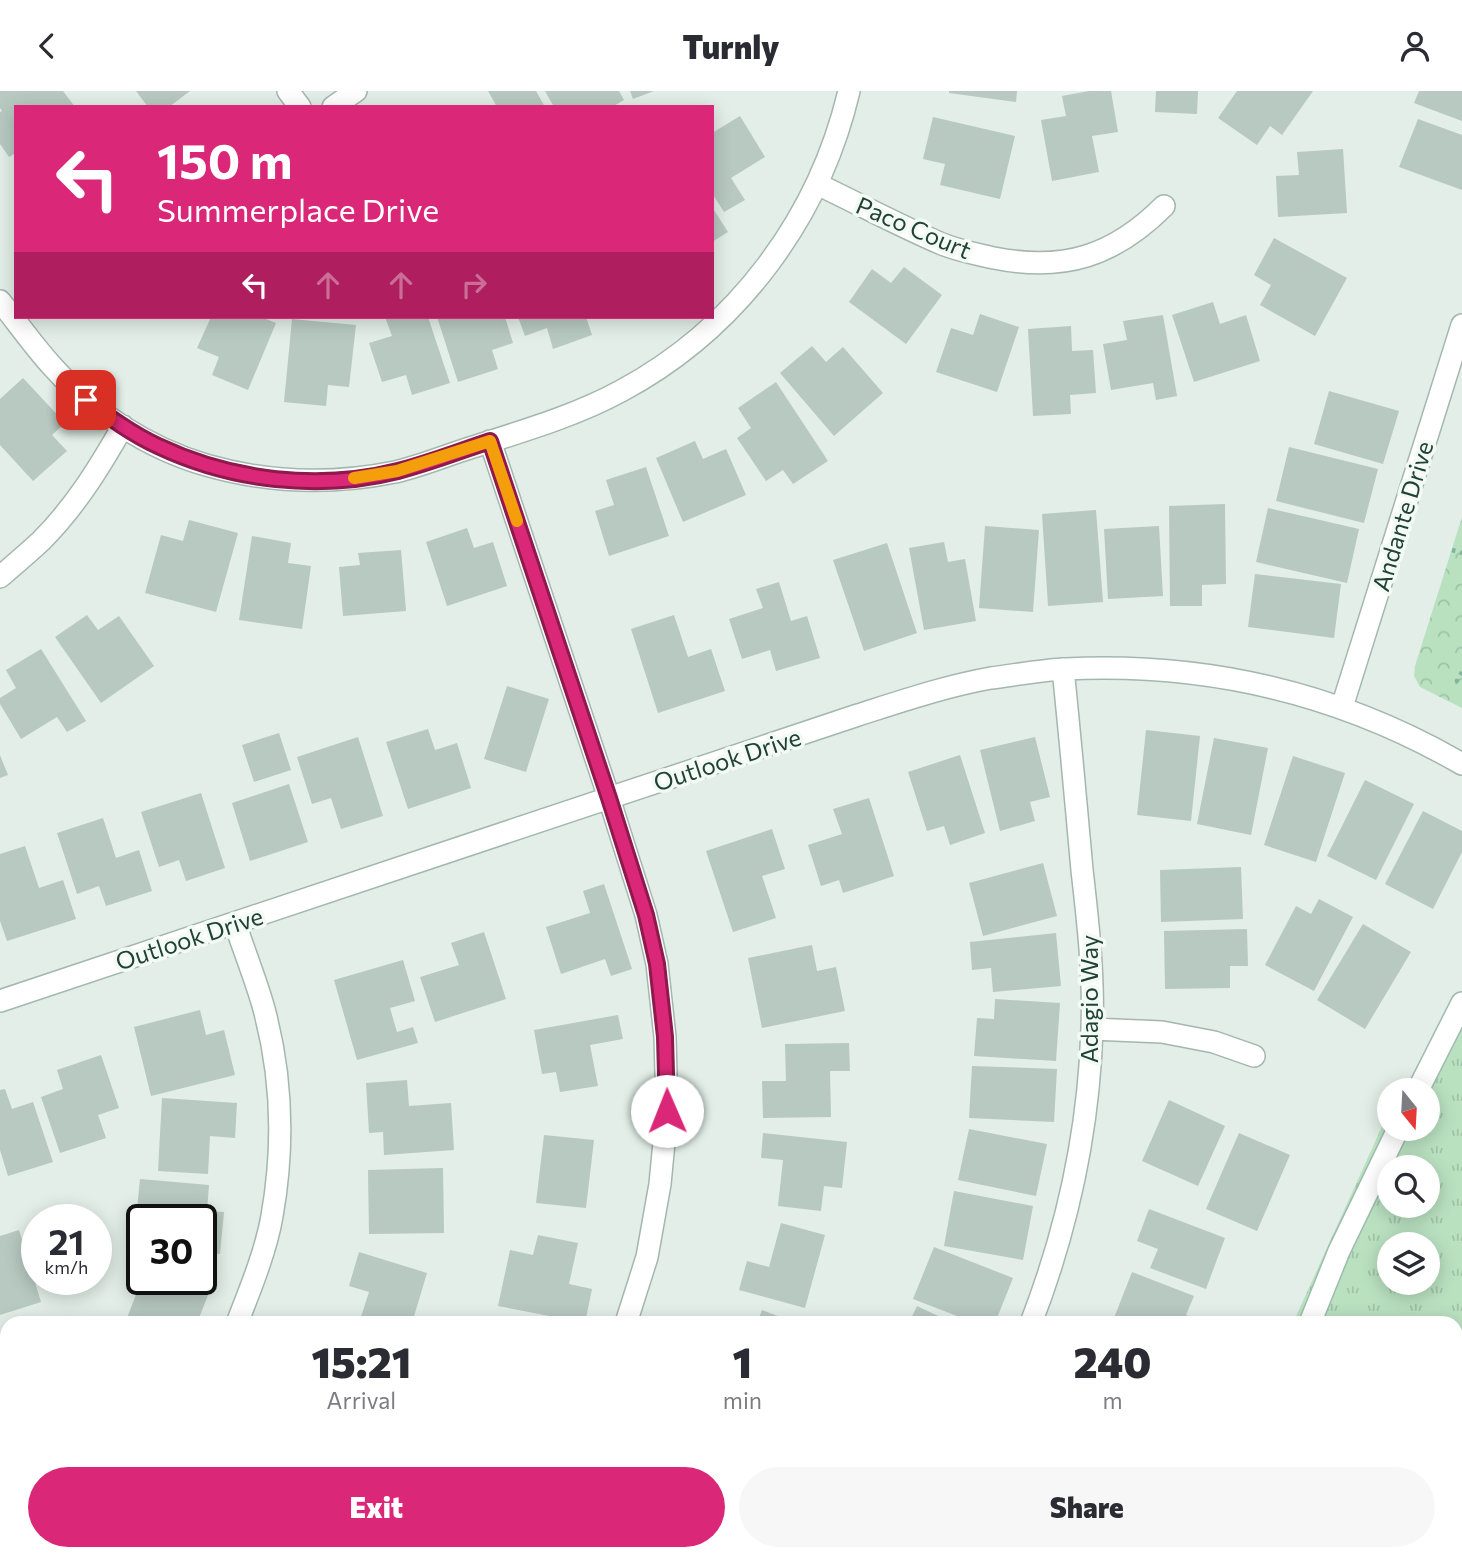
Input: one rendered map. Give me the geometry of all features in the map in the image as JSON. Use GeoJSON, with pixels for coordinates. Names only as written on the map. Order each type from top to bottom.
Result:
{"type":"FeatureCollection","features":[{"type":"Feature","properties":{"kind":"street"},"geometry":{"type":"LineString","coordinates":[[336,105],[356,91]]}},
{"type":"Feature","properties":{"kind":"street"},"geometry":{"type":"LineString","coordinates":[[14,319],[51,366],[86,400],[158,446],[203,464],[251,477],[300,481],[348,479],[397,471],[578,411],[621,391],[662,366],[700,337],[735,305],[766,268],[793,229],[834,144],[849,91]]}},
{"type":"Feature","properties":{"kind":"street","name":"Paco Court"},"geometry":{"type":"LineString","coordinates":[[817,184],[943,245],[967,253],[1016,262],[1066,261],[1110,247],[1130,236],[1164,205]]}},
{"type":"Feature","properties":{"kind":"street"},"geometry":{"type":"LineString","coordinates":[[0,301],[14,319]]}},
{"type":"Feature","properties":{"kind":"street","name":"Andante Drive"},"geometry":{"type":"LineString","coordinates":[[1342,708],[1462,325]]}},
{"type":"Feature","properties":{"kind":"street"},"geometry":{"type":"LineString","coordinates":[[0,576],[41,541],[72,507],[99,469],[123,426]]}},
{"type":"Feature","properties":{"kind":"street"},"geometry":{"type":"LineString","coordinates":[[490,441],[609,798],[646,915],[657,964],[665,1037],[667,1111],[660,1184],[646,1257],[628,1316]]}},
{"type":"Feature","properties":{"kind":"street","name":"Outlook Drive"},"geometry":{"type":"LineString","coordinates":[[0,1001],[931,692],[989,679],[1063,669],[1144,668],[1203,673],[1285,690],[1342,708],[1429,745],[1462,764]]}},
{"type":"Feature","properties":{"kind":"street","name":"Adagio Way"},"geometry":{"type":"LineString","coordinates":[[1033,1316],[1054,1258],[1073,1185],[1085,1111],[1092,1029],[1091,959],[1063,669]]}},
{"type":"Feature","properties":{"kind":"street"},"geometry":{"type":"LineString","coordinates":[[235,923],[264,1009],[274,1055],[279,1101],[279,1148],[272,1218],[253,1286],[240,1316]]}},
{"type":"Feature","properties":{"kind":"street"},"geometry":{"type":"LineString","coordinates":[[1424,1078],[1462,1003]]}},
{"type":"Feature","properties":{"kind":"street"},"geometry":{"type":"LineString","coordinates":[[1092,1029],[1162,1032],[1214,1042],[1254,1056]]}},
{"type":"Feature","properties":{"kind":"street"},"geometry":{"type":"LineString","coordinates":[[1313,1316],[1339,1251],[1392,1141]]}},
{"type":"Feature","properties":{"kind":"path"},"geometry":{"type":"LineString","coordinates":[[1452,549],[1462,553]]}},
{"type":"Feature","properties":{"kind":"path"},"geometry":{"type":"LineString","coordinates":[[1462,672],[1457,681],[1462,683]]}},
{"type":"Feature","properties":{"kind":"green space"},"geometry":{"type":"Polygon","coordinates":[[[1462,517],[1462,708],[1420,687],[1414,676],[1462,517]]]}},
{"type":"Feature","properties":{"kind":"green space"},"geometry":{"type":"Polygon","coordinates":[[[1462,999],[1462,1316],[1296,1316],[1377,1138],[1377,1141],[1440,1141],[1440,1078],[1411,1078],[1462,999]]]}},
{"type":"Feature","properties":{"kind":"building"},"geometry":{"type":"Polygon","coordinates":[[[0,91],[63,91],[74,105],[14,105],[14,154],[9,157],[0,144],[0,91]]]}},
{"type":"Feature","properties":{"kind":"building"},"geometry":{"type":"Polygon","coordinates":[[[136,91],[190,91],[172,105],[146,105],[136,91]]]}},
{"type":"Feature","properties":{"kind":"building"},"geometry":{"type":"Polygon","coordinates":[[[488,91],[536,91],[544,105],[496,105],[488,91]]]}},
{"type":"Feature","properties":{"kind":"building"},"geometry":{"type":"Polygon","coordinates":[[[545,91],[619,91],[624,100],[615,105],[553,105],[545,91]]]}},
{"type":"Feature","properties":{"kind":"building"},"geometry":{"type":"Polygon","coordinates":[[[630,91],[654,91],[633,99],[630,91]]]}},
{"type":"Feature","properties":{"kind":"building"},"geometry":{"type":"Polygon","coordinates":[[[949,91],[1017,91],[1016,102],[949,91]]]}},
{"type":"Feature","properties":{"kind":"building"},"geometry":{"type":"Polygon","coordinates":[[[1089,91],[1111,91],[1118,132],[1092,136],[1099,172],[1052,181],[1041,120],[1066,116],[1062,96],[1089,91]]]}},
{"type":"Feature","properties":{"kind":"building"},"geometry":{"type":"Polygon","coordinates":[[[1156,91],[1198,91],[1197,114],[1155,112],[1156,91]]]}},
{"type":"Feature","properties":{"kind":"building"},"geometry":{"type":"Polygon","coordinates":[[[1237,91],[1313,91],[1282,135],[1270,126],[1257,145],[1218,118],[1237,91]]]}},
{"type":"Feature","properties":{"kind":"building"},"geometry":{"type":"Polygon","coordinates":[[[1419,91],[1462,91],[1462,121],[1414,103],[1419,91]]]}},
{"type":"Feature","properties":{"kind":"building"},"geometry":{"type":"Polygon","coordinates":[[[740,116],[765,157],[731,178],[745,200],[724,212],[714,196],[714,132],[740,116]]]}},
{"type":"Feature","properties":{"kind":"building"},"geometry":{"type":"Polygon","coordinates":[[[933,117],[1015,136],[1000,199],[940,185],[945,164],[923,159],[933,117]]]}},
{"type":"Feature","properties":{"kind":"building"},"geometry":{"type":"Polygon","coordinates":[[[1418,119],[1462,135],[1462,190],[1399,167],[1418,119]]]}},
{"type":"Feature","properties":{"kind":"building"},"geometry":{"type":"Polygon","coordinates":[[[1343,149],[1347,213],[1278,217],[1276,176],[1299,175],[1297,152],[1343,149]]]}},
{"type":"Feature","properties":{"kind":"building"},"geometry":{"type":"Polygon","coordinates":[[[714,210],[728,232],[714,241],[714,210]]]}},
{"type":"Feature","properties":{"kind":"building"},"geometry":{"type":"Polygon","coordinates":[[[1274,238],[1347,278],[1315,336],[1260,305],[1271,285],[1254,275],[1274,238]]]}},
{"type":"Feature","properties":{"kind":"building"},"geometry":{"type":"Polygon","coordinates":[[[904,267],[942,295],[906,344],[849,302],[872,269],[891,283],[904,267]]]}},
{"type":"Feature","properties":{"kind":"building"},"geometry":{"type":"Polygon","coordinates":[[[1213,302],[1220,324],[1246,315],[1260,361],[1194,382],[1172,315],[1213,302]]]}},
{"type":"Feature","properties":{"kind":"building"},"geometry":{"type":"Polygon","coordinates":[[[980,314],[1019,327],[997,392],[936,372],[951,328],[973,335],[980,314]]]}},
{"type":"Feature","properties":{"kind":"building"},"geometry":{"type":"Polygon","coordinates":[[[1163,315],[1177,396],[1156,400],[1153,383],[1111,390],[1103,344],[1127,340],[1123,321],[1163,315]]]}},
{"type":"Feature","properties":{"kind":"building"},"geometry":{"type":"Polygon","coordinates":[[[210,319],[266,319],[276,323],[248,390],[212,375],[219,357],[197,348],[210,319]]]}},
{"type":"Feature","properties":{"kind":"building"},"geometry":{"type":"Polygon","coordinates":[[[292,319],[356,325],[349,387],[328,385],[326,406],[284,402],[292,319]]]}},
{"type":"Feature","properties":{"kind":"building"},"geometry":{"type":"Polygon","coordinates":[[[386,319],[429,319],[450,383],[412,395],[406,375],[382,382],[369,343],[392,336],[386,319]]]}},
{"type":"Feature","properties":{"kind":"building"},"geometry":{"type":"Polygon","coordinates":[[[438,319],[506,319],[513,343],[492,350],[498,369],[458,382],[438,319]]]}},
{"type":"Feature","properties":{"kind":"building"},"geometry":{"type":"Polygon","coordinates":[[[519,319],[587,319],[592,335],[553,349],[547,328],[525,336],[519,319]]]}},
{"type":"Feature","properties":{"kind":"building"},"geometry":{"type":"Polygon","coordinates":[[[1071,326],[1072,351],[1093,350],[1096,393],[1070,395],[1071,414],[1033,416],[1028,329],[1071,326]]]}},
{"type":"Feature","properties":{"kind":"building"},"geometry":{"type":"Polygon","coordinates":[[[812,346],[826,362],[843,347],[883,393],[834,436],[780,373],[812,346]]]}},
{"type":"Feature","properties":{"kind":"building"},"geometry":{"type":"Polygon","coordinates":[[[23,378],[65,423],[52,435],[67,451],[33,481],[0,445],[0,399],[23,378]]]}},
{"type":"Feature","properties":{"kind":"building"},"geometry":{"type":"Polygon","coordinates":[[[776,382],[828,461],[793,484],[783,470],[766,481],[737,438],[751,428],[738,408],[776,382]]]}},
{"type":"Feature","properties":{"kind":"building"},"geometry":{"type":"Polygon","coordinates":[[[1329,391],[1399,411],[1383,464],[1314,444],[1329,391]]]}},
{"type":"Feature","properties":{"kind":"building"},"geometry":{"type":"Polygon","coordinates":[[[695,441],[703,459],[726,449],[746,495],[683,522],[656,458],[695,441]]]}},
{"type":"Feature","properties":{"kind":"building"},"geometry":{"type":"Polygon","coordinates":[[[1289,447],[1378,469],[1364,523],[1276,501],[1289,447]]]}},
{"type":"Feature","properties":{"kind":"building"},"geometry":{"type":"Polygon","coordinates":[[[646,467],[669,536],[609,556],[595,511],[614,505],[606,480],[646,467]]]}},
{"type":"Feature","properties":{"kind":"building"},"geometry":{"type":"Polygon","coordinates":[[[1225,504],[1226,584],[1202,585],[1202,606],[1170,606],[1169,506],[1225,504]]]}},
{"type":"Feature","properties":{"kind":"building"},"geometry":{"type":"Polygon","coordinates":[[[1268,508],[1359,529],[1347,583],[1256,562],[1268,508]]]}},
{"type":"Feature","properties":{"kind":"building"},"geometry":{"type":"Polygon","coordinates":[[[1096,510],[1103,602],[1048,606],[1042,514],[1096,510]]]}},
{"type":"Feature","properties":{"kind":"building"},"geometry":{"type":"Polygon","coordinates":[[[189,520],[238,533],[216,612],[145,593],[161,535],[183,541],[189,520]]]}},
{"type":"Feature","properties":{"kind":"building"},"geometry":{"type":"Polygon","coordinates":[[[985,526],[1039,530],[1033,612],[979,608],[985,526]]]}},
{"type":"Feature","properties":{"kind":"building"},"geometry":{"type":"Polygon","coordinates":[[[1159,526],[1163,596],[1108,599],[1104,529],[1159,526]]]}},
{"type":"Feature","properties":{"kind":"building"},"geometry":{"type":"Polygon","coordinates":[[[467,528],[474,548],[493,542],[507,586],[447,606],[426,542],[467,528]]]}},
{"type":"Feature","properties":{"kind":"building"},"geometry":{"type":"Polygon","coordinates":[[[252,536],[291,543],[288,563],[311,566],[302,629],[239,620],[252,536]]]}},
{"type":"Feature","properties":{"kind":"building"},"geometry":{"type":"Polygon","coordinates":[[[944,542],[948,562],[965,559],[976,621],[924,630],[909,548],[944,542]]]}},
{"type":"Feature","properties":{"kind":"building"},"geometry":{"type":"Polygon","coordinates":[[[887,543],[917,633],[864,651],[833,560],[887,543]]]}},
{"type":"Feature","properties":{"kind":"building"},"geometry":{"type":"Polygon","coordinates":[[[401,550],[406,611],[343,616],[339,567],[360,565],[358,553],[401,550]]]}},
{"type":"Feature","properties":{"kind":"building"},"geometry":{"type":"Polygon","coordinates":[[[1255,574],[1341,584],[1334,638],[1248,627],[1255,574]]]}},
{"type":"Feature","properties":{"kind":"building"},"geometry":{"type":"Polygon","coordinates":[[[779,582],[791,621],[807,616],[820,658],[776,671],[770,650],[742,659],[729,619],[763,608],[756,589],[779,582]]]}},
{"type":"Feature","properties":{"kind":"building"},"geometry":{"type":"Polygon","coordinates":[[[87,615],[98,630],[119,616],[154,666],[101,703],[55,637],[87,615]]]}},
{"type":"Feature","properties":{"kind":"building"},"geometry":{"type":"Polygon","coordinates":[[[674,615],[688,657],[711,649],[725,691],[658,713],[631,629],[674,615]]]}},
{"type":"Feature","properties":{"kind":"building"},"geometry":{"type":"Polygon","coordinates":[[[41,649],[86,721],[67,732],[57,717],[21,739],[0,704],[0,698],[16,688],[6,670],[41,649]]]}},
{"type":"Feature","properties":{"kind":"building"},"geometry":{"type":"Polygon","coordinates":[[[507,686],[549,699],[526,772],[484,759],[507,686]]]}},
{"type":"Feature","properties":{"kind":"building"},"geometry":{"type":"Polygon","coordinates":[[[428,729],[435,750],[457,743],[471,788],[408,809],[386,742],[428,729]]]}},
{"type":"Feature","properties":{"kind":"building"},"geometry":{"type":"Polygon","coordinates":[[[1146,730],[1200,736],[1191,821],[1137,815],[1146,730]]]}},
{"type":"Feature","properties":{"kind":"building"},"geometry":{"type":"Polygon","coordinates":[[[279,733],[291,770],[254,782],[242,745],[279,733]]]}},
{"type":"Feature","properties":{"kind":"building"},"geometry":{"type":"Polygon","coordinates":[[[358,737],[383,816],[341,829],[331,798],[312,804],[297,757],[358,737]]]}},
{"type":"Feature","properties":{"kind":"building"},"geometry":{"type":"Polygon","coordinates":[[[1035,737],[1050,797],[1030,802],[1035,821],[1000,831],[980,750],[1035,737]]]}},
{"type":"Feature","properties":{"kind":"building"},"geometry":{"type":"Polygon","coordinates":[[[1214,738],[1268,748],[1251,835],[1197,824],[1214,738]]]}},
{"type":"Feature","properties":{"kind":"building"},"geometry":{"type":"Polygon","coordinates":[[[0,755],[8,775],[0,778],[0,755]]]}},
{"type":"Feature","properties":{"kind":"building"},"geometry":{"type":"Polygon","coordinates":[[[960,755],[985,833],[950,845],[944,826],[927,831],[908,772],[960,755]]]}},
{"type":"Feature","properties":{"kind":"building"},"geometry":{"type":"Polygon","coordinates":[[[1293,756],[1345,773],[1316,862],[1264,845],[1293,756]]]}},
{"type":"Feature","properties":{"kind":"building"},"geometry":{"type":"Polygon","coordinates":[[[1365,780],[1414,804],[1376,880],[1327,856],[1365,780]]]}},
{"type":"Feature","properties":{"kind":"building"},"geometry":{"type":"Polygon","coordinates":[[[289,784],[308,842],[250,861],[232,803],[289,784]]]}},
{"type":"Feature","properties":{"kind":"building"},"geometry":{"type":"Polygon","coordinates":[[[201,793],[225,868],[186,881],[179,860],[159,867],[141,812],[201,793]]]}},
{"type":"Feature","properties":{"kind":"building"},"geometry":{"type":"Polygon","coordinates":[[[869,798],[894,876],[843,893],[839,880],[821,886],[808,845],[842,834],[833,809],[869,798]]]}},
{"type":"Feature","properties":{"kind":"building"},"geometry":{"type":"Polygon","coordinates":[[[1423,811],[1462,831],[1462,852],[1433,909],[1385,884],[1423,811]]]}},
{"type":"Feature","properties":{"kind":"building"},"geometry":{"type":"Polygon","coordinates":[[[103,818],[116,858],[139,850],[152,891],[106,906],[99,886],[77,894],[57,833],[103,818]]]}},
{"type":"Feature","properties":{"kind":"building"},"geometry":{"type":"Polygon","coordinates":[[[772,829],[785,869],[762,876],[776,918],[733,932],[706,851],[772,829]]]}},
{"type":"Feature","properties":{"kind":"building"},"geometry":{"type":"Polygon","coordinates":[[[25,846],[39,888],[63,880],[76,919],[7,941],[0,921],[0,854],[25,846]]]}},
{"type":"Feature","properties":{"kind":"building"},"geometry":{"type":"Polygon","coordinates":[[[1043,863],[1057,916],[983,936],[969,883],[1043,863]]]}},
{"type":"Feature","properties":{"kind":"building"},"geometry":{"type":"Polygon","coordinates":[[[1241,867],[1243,919],[1161,922],[1160,870],[1241,867]]]}},
{"type":"Feature","properties":{"kind":"building"},"geometry":{"type":"Polygon","coordinates":[[[604,884],[632,969],[611,976],[605,959],[561,974],[546,927],[590,913],[583,891],[604,884]]]}},
{"type":"Feature","properties":{"kind":"building"},"geometry":{"type":"Polygon","coordinates":[[[1319,899],[1353,917],[1314,991],[1265,965],[1296,906],[1311,914],[1319,899]]]}},
{"type":"Feature","properties":{"kind":"building"},"geometry":{"type":"Polygon","coordinates":[[[1363,924],[1411,952],[1365,1029],[1317,1000],[1363,924]]]}},
{"type":"Feature","properties":{"kind":"building"},"geometry":{"type":"Polygon","coordinates":[[[1247,929],[1248,966],[1230,966],[1230,988],[1165,989],[1164,931],[1247,929]]]}},
{"type":"Feature","properties":{"kind":"building"},"geometry":{"type":"Polygon","coordinates":[[[484,932],[506,999],[435,1022],[420,977],[459,965],[451,943],[484,932]]]}},
{"type":"Feature","properties":{"kind":"building"},"geometry":{"type":"Polygon","coordinates":[[[1056,933],[1061,986],[993,992],[991,968],[972,970],[970,942],[1056,933]]]}},
{"type":"Feature","properties":{"kind":"building"},"geometry":{"type":"Polygon","coordinates":[[[812,945],[817,971],[836,967],[845,1011],[762,1028],[748,958],[812,945]]]}},
{"type":"Feature","properties":{"kind":"building"},"geometry":{"type":"Polygon","coordinates":[[[403,960],[415,1001],[390,1008],[397,1032],[413,1027],[418,1043],[357,1060],[334,980],[403,960]]]}},
{"type":"Feature","properties":{"kind":"building"},"geometry":{"type":"Polygon","coordinates":[[[995,999],[1060,1003],[1056,1061],[974,1056],[977,1018],[994,1019],[995,999]]]}},
{"type":"Feature","properties":{"kind":"building"},"geometry":{"type":"Polygon","coordinates":[[[200,1010],[206,1035],[224,1030],[235,1075],[151,1096],[134,1027],[200,1010]]]}},
{"type":"Feature","properties":{"kind":"building"},"geometry":{"type":"Polygon","coordinates":[[[618,1015],[623,1039],[590,1045],[598,1086],[560,1092],[556,1072],[542,1074],[534,1030],[618,1015]]]}},
{"type":"Feature","properties":{"kind":"building"},"geometry":{"type":"Polygon","coordinates":[[[849,1043],[850,1071],[830,1071],[831,1117],[763,1118],[762,1081],[786,1081],[785,1044],[849,1043]]]}},
{"type":"Feature","properties":{"kind":"building"},"geometry":{"type":"Polygon","coordinates":[[[101,1055],[119,1108],[98,1115],[106,1138],[60,1153],[41,1097],[63,1089],[57,1070],[101,1055]]]}},
{"type":"Feature","properties":{"kind":"building"},"geometry":{"type":"Polygon","coordinates":[[[972,1066],[1057,1069],[1054,1122],[969,1118],[972,1066]]]}},
{"type":"Feature","properties":{"kind":"building"},"geometry":{"type":"Polygon","coordinates":[[[407,1080],[409,1106],[451,1103],[454,1150],[384,1155],[383,1132],[369,1133],[366,1083],[407,1080]]]}},
{"type":"Feature","properties":{"kind":"building"},"geometry":{"type":"Polygon","coordinates":[[[5,1089],[12,1109],[33,1102],[53,1162],[8,1176],[0,1150],[0,1090],[5,1089]]]}},
{"type":"Feature","properties":{"kind":"building"},"geometry":{"type":"Polygon","coordinates":[[[162,1098],[237,1103],[235,1138],[210,1136],[208,1174],[158,1171],[162,1098]]]}},
{"type":"Feature","properties":{"kind":"building"},"geometry":{"type":"Polygon","coordinates":[[[1169,1100],[1225,1126],[1198,1186],[1142,1161],[1169,1100]]]}},
{"type":"Feature","properties":{"kind":"building"},"geometry":{"type":"Polygon","coordinates":[[[969,1129],[1047,1144],[1036,1196],[958,1180],[969,1129]]]}},
{"type":"Feature","properties":{"kind":"building"},"geometry":{"type":"Polygon","coordinates":[[[763,1133],[847,1142],[842,1188],[824,1186],[821,1211],[778,1206],[783,1160],[761,1158],[763,1133]]]}},
{"type":"Feature","properties":{"kind":"building"},"geometry":{"type":"Polygon","coordinates":[[[1239,1133],[1290,1155],[1257,1231],[1206,1209],[1239,1133]]]}},
{"type":"Feature","properties":{"kind":"building"},"geometry":{"type":"Polygon","coordinates":[[[544,1135],[594,1140],[586,1208],[536,1203],[544,1135]]]}},
{"type":"Feature","properties":{"kind":"building"},"geometry":{"type":"Polygon","coordinates":[[[443,1168],[444,1233],[369,1234],[368,1170],[443,1168]]]}},
{"type":"Feature","properties":{"kind":"building"},"geometry":{"type":"Polygon","coordinates":[[[140,1179],[209,1185],[208,1204],[138,1204],[140,1179]]]}},
{"type":"Feature","properties":{"kind":"building"},"geometry":{"type":"Polygon","coordinates":[[[954,1191],[1033,1206],[1023,1260],[944,1246],[954,1191]]]}},
{"type":"Feature","properties":{"kind":"building"},"geometry":{"type":"Polygon","coordinates":[[[1149,1209],[1225,1238],[1206,1289],[1150,1268],[1158,1249],[1137,1241],[1149,1209]]]}},
{"type":"Feature","properties":{"kind":"building"},"geometry":{"type":"Polygon","coordinates":[[[217,1212],[224,1212],[220,1254],[217,1254],[217,1212]]]}},
{"type":"Feature","properties":{"kind":"building"},"geometry":{"type":"Polygon","coordinates":[[[781,1223],[825,1235],[805,1308],[739,1290],[747,1261],[769,1267],[781,1223]]]}},
{"type":"Feature","properties":{"kind":"building"},"geometry":{"type":"Polygon","coordinates":[[[19,1230],[21,1295],[39,1295],[41,1302],[0,1315],[0,1236],[19,1230]]]}},
{"type":"Feature","properties":{"kind":"building"},"geometry":{"type":"Polygon","coordinates":[[[538,1235],[578,1243],[569,1284],[592,1289],[586,1316],[549,1316],[498,1306],[510,1250],[533,1255],[538,1235]]]}},
{"type":"Feature","properties":{"kind":"building"},"geometry":{"type":"Polygon","coordinates":[[[934,1247],[1013,1278],[998,1316],[957,1316],[913,1299],[934,1247]]]}},
{"type":"Feature","properties":{"kind":"building"},"geometry":{"type":"Polygon","coordinates":[[[359,1252],[427,1273],[414,1316],[361,1316],[369,1292],[349,1286],[359,1252]]]}},
{"type":"Feature","properties":{"kind":"building"},"geometry":{"type":"Polygon","coordinates":[[[1132,1272],[1194,1296],[1186,1315],[1188,1316],[1115,1316],[1132,1272]]]}},
{"type":"Feature","properties":{"kind":"building"},"geometry":{"type":"Polygon","coordinates":[[[136,1295],[208,1295],[200,1316],[128,1316],[136,1295]]]}},
{"type":"Feature","properties":{"kind":"building"},"geometry":{"type":"Polygon","coordinates":[[[917,1306],[938,1316],[912,1316],[917,1306]]]}},
{"type":"Feature","properties":{"kind":"building"},"geometry":{"type":"Polygon","coordinates":[[[762,1310],[778,1316],[760,1316],[762,1310]]]}},
{"type":"Feature","properties":{"kind":"slow traffic"},"geometry":{"type":"LineString","coordinates":[[354,478],[397,471],[490,441],[517,521]]}},
{"type":"Feature","properties":{"kind":"route"},"geometry":{"type":"LineString","coordinates":[[86,400],[158,446],[203,464],[251,477],[300,481],[348,479],[397,471],[490,441],[646,915],[657,964],[665,1037],[667,1111]]}}]}
